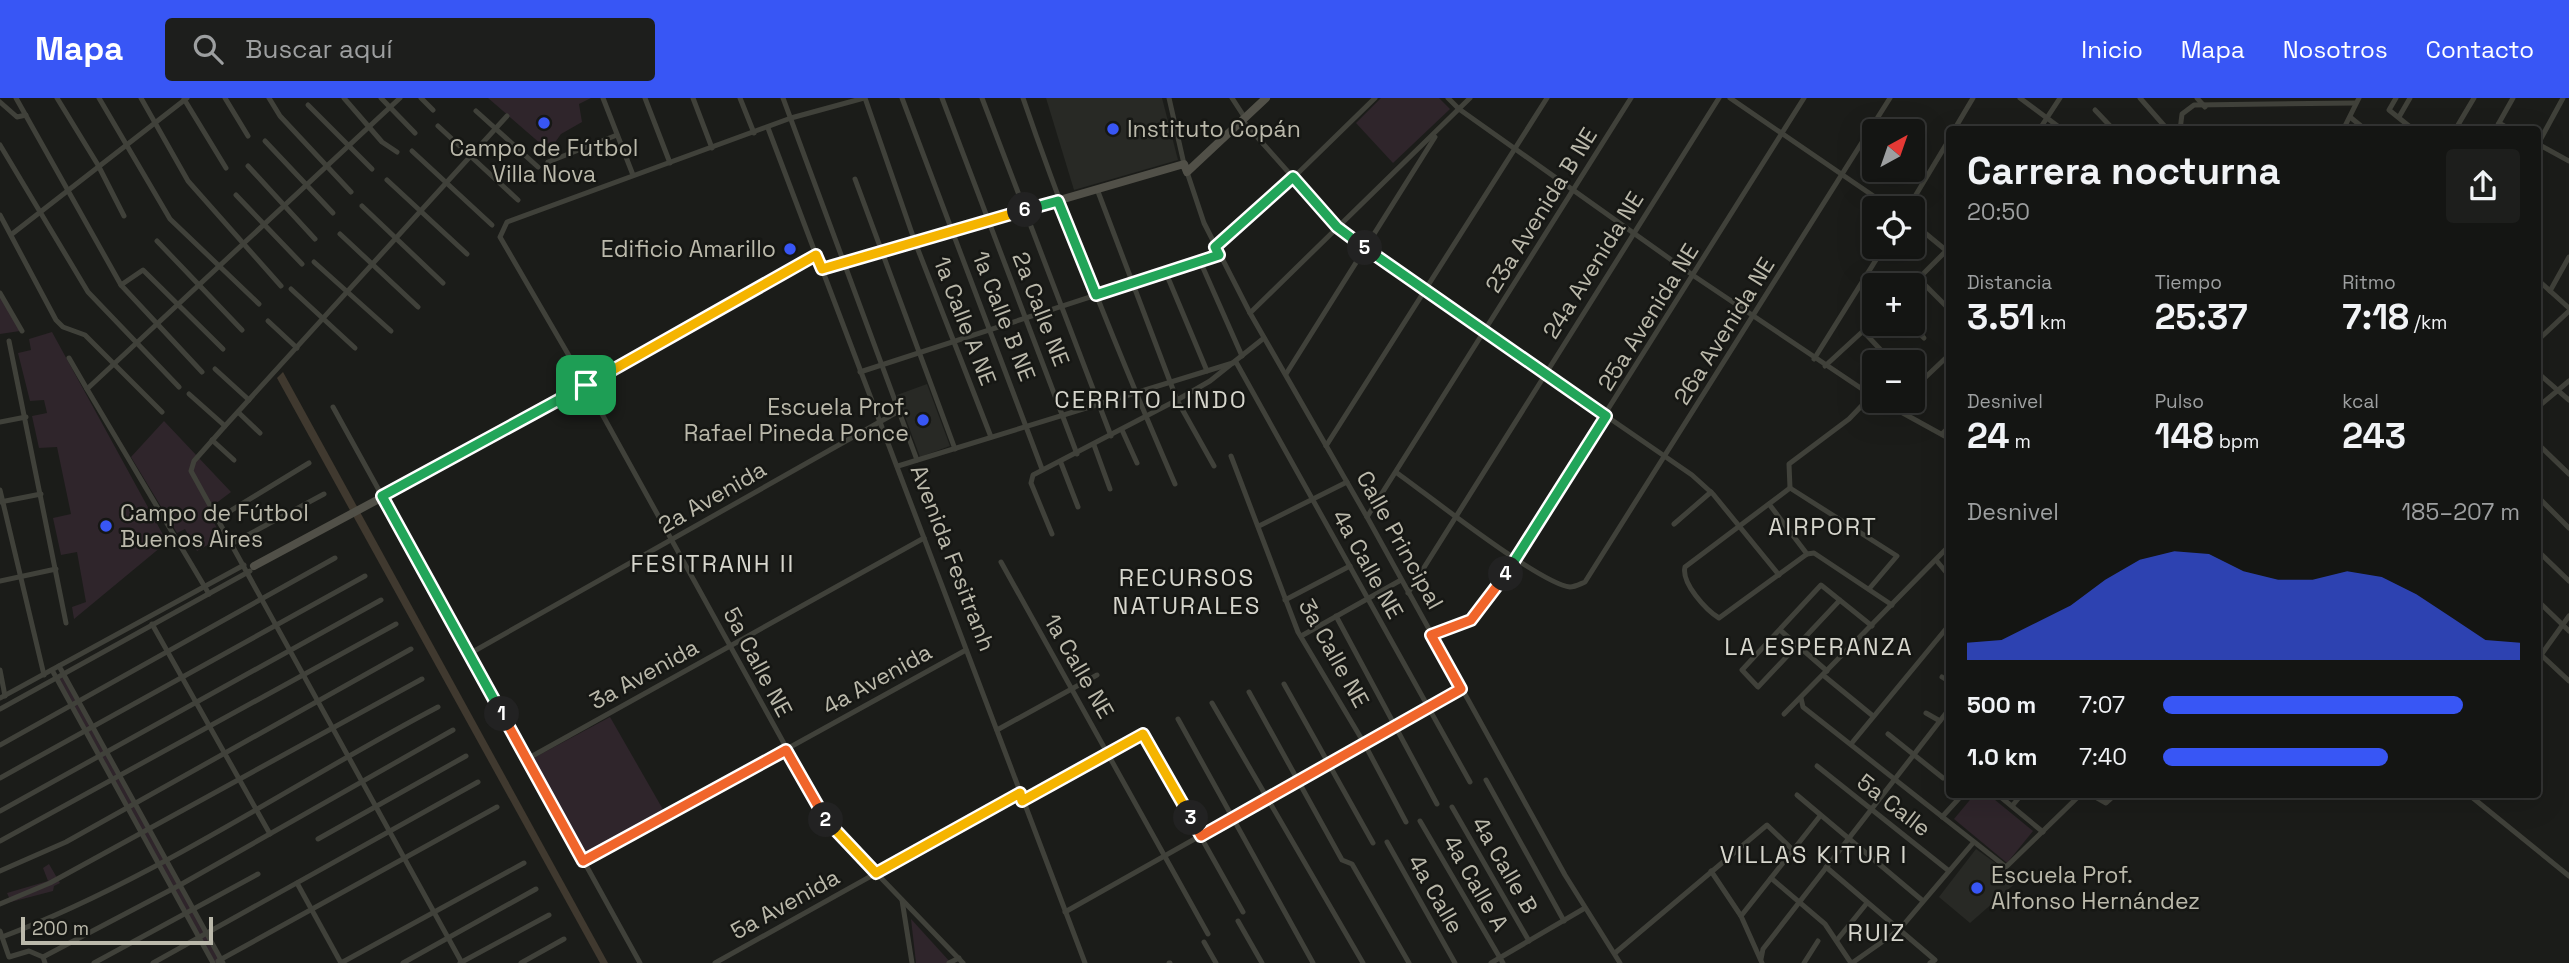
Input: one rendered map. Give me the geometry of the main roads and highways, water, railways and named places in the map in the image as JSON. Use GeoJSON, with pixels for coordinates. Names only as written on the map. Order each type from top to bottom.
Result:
{"type":"FeatureCollection","features":[{"type":"Feature","properties":{"kind":"place","name":"Campo de Fútbol Villa Nova"},"geometry":{"type":"Point","coordinates":[544,123]}},
{"type":"Feature","properties":{"kind":"place","name":"Instituto Copán"},"geometry":{"type":"Point","coordinates":[1113,129]}},
{"type":"Feature","properties":{"kind":"place","name":"Edificio Amarillo"},"geometry":{"type":"Point","coordinates":[790,249]}},
{"type":"Feature","properties":{"kind":"place","name":"Escuela Prof. Rafael Pineda Ponce"},"geometry":{"type":"Point","coordinates":[923,420]}},
{"type":"Feature","properties":{"kind":"place","name":"Campo de Fútbol Buenos Aires"},"geometry":{"type":"Point","coordinates":[106,526]}},
{"type":"Feature","properties":{"kind":"place","name":"Escuela Prof. Alfonso Hernández"},"geometry":{"type":"Point","coordinates":[1977,888]}},
{"type":"Feature","properties":{"kind":"district","name":"CERRITO LINDO"},"geometry":{"type":"Point","coordinates":[1151,400]}},
{"type":"Feature","properties":{"kind":"district","name":"AIRPORT"},"geometry":{"type":"Point","coordinates":[1823,527]}},
{"type":"Feature","properties":{"kind":"district","name":"FESITRANH II"},"geometry":{"type":"Point","coordinates":[713,564]}},
{"type":"Feature","properties":{"kind":"district","name":"RECURSOS NATURALES"},"geometry":{"type":"Point","coordinates":[1187,592]}},
{"type":"Feature","properties":{"kind":"district","name":"LA ESPERANZA"},"geometry":{"type":"Point","coordinates":[1819,647]}},
{"type":"Feature","properties":{"kind":"district","name":"VILLAS KITUR I"},"geometry":{"type":"Point","coordinates":[1814,855]}},
{"type":"Feature","properties":{"kind":"district","name":"RUIZ"},"geometry":{"type":"Point","coordinates":[1877,933]}}]}
